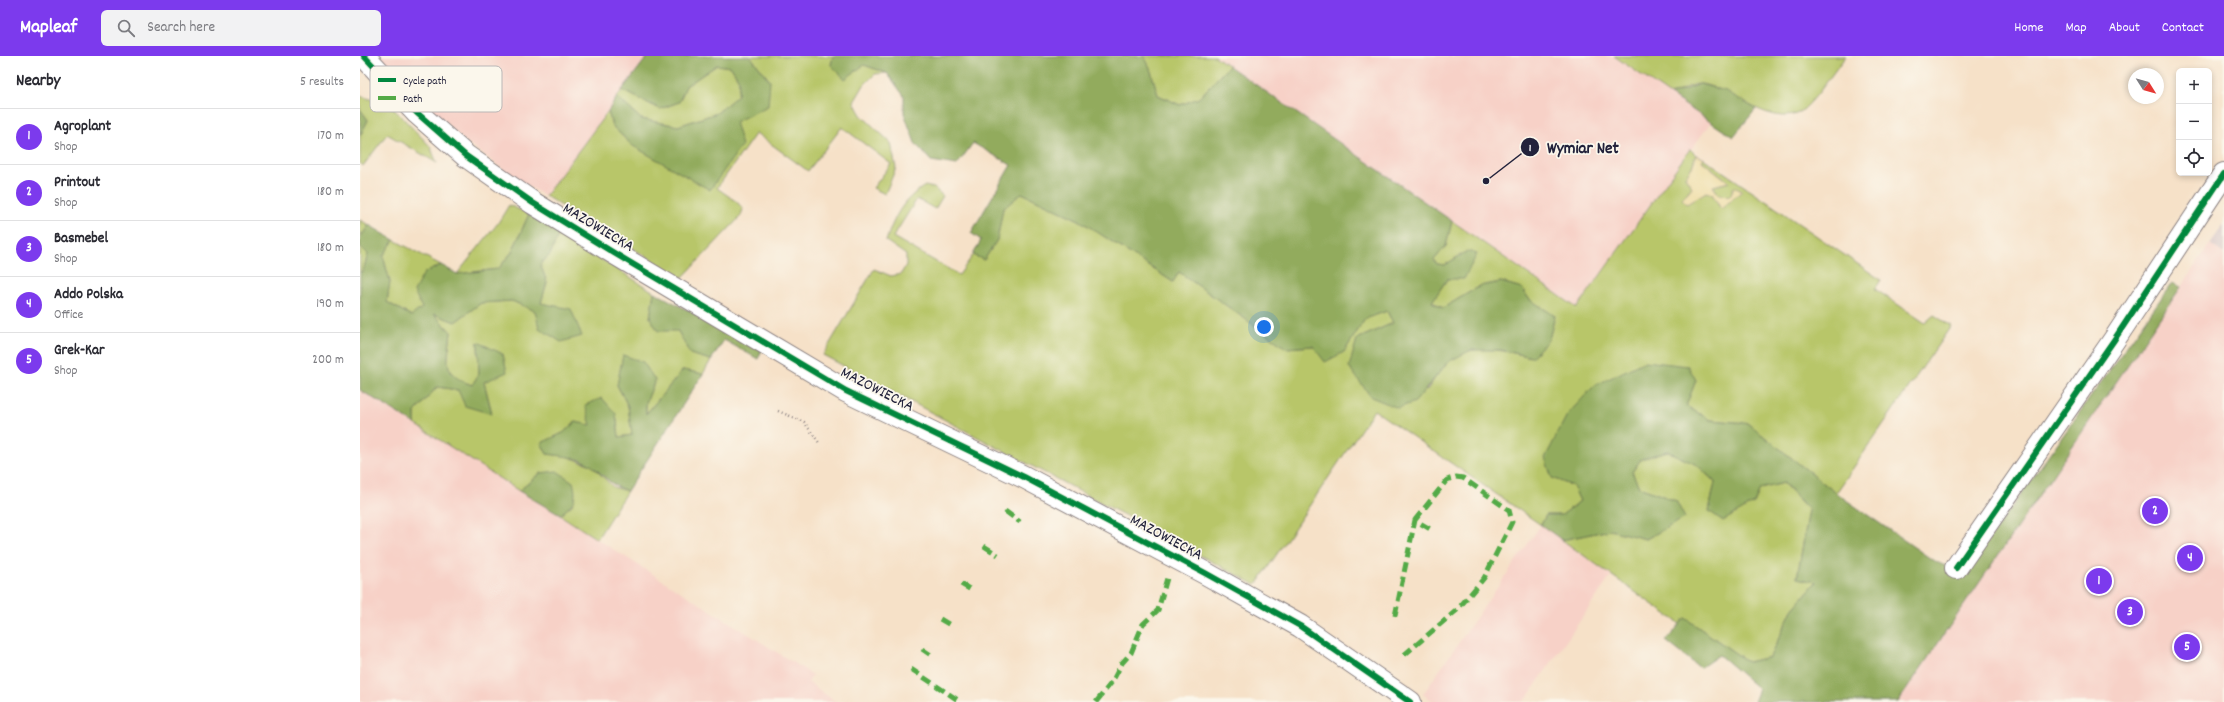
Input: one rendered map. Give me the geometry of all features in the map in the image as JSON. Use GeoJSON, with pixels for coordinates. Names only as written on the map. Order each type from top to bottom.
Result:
{"type":"FeatureCollection","features":[{"type":"Feature","properties":{"kind":"street","name":"MAZOWIECKA"},"geometry":{"type":"LineString","coordinates":[[364,56],[373,66]]}},
{"type":"Feature","properties":{"kind":"street","name":"MAZOWIECKA"},"geometry":{"type":"LineString","coordinates":[[416,112],[456,148],[499,181],[574,228],[846,391],[1024,478],[1293,622],[1410,702]]}},
{"type":"Feature","properties":{"kind":"street"},"geometry":{"type":"LineString","coordinates":[[1956,568],[2114,340],[2224,174]]}},
{"type":"Feature","properties":{"kind":"path"},"geometry":{"type":"LineString","coordinates":[[778,411],[804,422],[820,444]]}},
{"type":"Feature","properties":{"kind":"shaded area"},"geometry":{"type":"Polygon","coordinates":[[[380,56],[648,56],[545,196],[516,179],[460,137],[435,112],[502,112],[502,66],[390,66],[380,56]]]}},
{"type":"Feature","properties":{"kind":"shaded area"},"geometry":{"type":"Polygon","coordinates":[[[1215,56],[1613,56],[1711,122],[1577,308],[1215,56]]]}},
{"type":"Feature","properties":{"kind":"shaded area"},"geometry":{"type":"Polygon","coordinates":[[[2224,224],[2224,254],[2210,244],[2224,224]]]}},
{"type":"Feature","properties":{"kind":"shaded area"},"geometry":{"type":"Polygon","coordinates":[[[2210,244],[2224,254],[2224,702],[1898,702],[2210,244]]]}},
{"type":"Feature","properties":{"kind":"shaded area"},"geometry":{"type":"Polygon","coordinates":[[[360,390],[813,675],[808,682],[836,702],[360,702],[360,390]]]}},
{"type":"Feature","properties":{"kind":"shaded area"},"geometry":{"type":"Polygon","coordinates":[[[1541,525],[1611,576],[1524,702],[1434,702],[1423,694],[1541,525]]]}},
{"type":"Feature","properties":{"kind":"green space"},"geometry":{"type":"Polygon","coordinates":[[[648,56],[750,56],[770,81],[768,106],[735,122],[742,145],[710,190],[633,146],[612,126],[608,111],[617,97],[641,119],[678,126],[717,113],[738,95],[739,80],[731,67],[717,65],[686,86],[679,102],[660,109],[622,90],[648,56]]]}},
{"type":"Feature","properties":{"kind":"green space"},"geometry":{"type":"Polygon","coordinates":[[[750,56],[833,56],[831,65],[864,65],[887,73],[875,74],[864,85],[854,102],[861,115],[891,143],[896,168],[885,194],[873,188],[891,164],[842,127],[808,171],[756,133],[717,188],[737,202],[743,209],[741,216],[682,278],[545,196],[608,111],[612,126],[633,146],[735,121],[770,81],[750,56]]]}},
{"type":"Feature","properties":{"kind":"green space"},"geometry":{"type":"Polygon","coordinates":[[[833,56],[1144,56],[1150,68],[1158,95],[1180,105],[1199,98],[1229,66],[1452,221],[1446,246],[1434,260],[1437,264],[1445,265],[1467,251],[1477,254],[1464,279],[1447,279],[1432,302],[1443,308],[1480,286],[1501,282],[1522,288],[1529,299],[1555,316],[1549,339],[1532,357],[1501,350],[1471,350],[1448,362],[1415,402],[1398,408],[1371,397],[1349,367],[1357,339],[1393,323],[1387,311],[1365,319],[1344,352],[1325,362],[1313,346],[1286,348],[1179,272],[1173,282],[1079,220],[1022,193],[1003,209],[997,240],[984,260],[973,255],[981,240],[971,233],[1011,165],[973,143],[957,165],[931,161],[915,143],[904,113],[904,96],[887,73],[864,65],[845,79],[831,65],[833,56]]]}},
{"type":"Feature","properties":{"kind":"green space"},"geometry":{"type":"Polygon","coordinates":[[[1144,56],[1215,56],[1229,66],[1199,98],[1180,105],[1158,95],[1150,68],[1144,56]]]}},
{"type":"Feature","properties":{"kind":"green space"},"geometry":{"type":"Polygon","coordinates":[[[1614,56],[1846,56],[1804,109],[1793,115],[1781,116],[1767,113],[1713,87],[1701,84],[1690,86],[1670,95],[1614,56]]]}},
{"type":"Feature","properties":{"kind":"green space"},"geometry":{"type":"Polygon","coordinates":[[[717,65],[731,67],[739,80],[738,95],[717,113],[678,126],[641,119],[617,97],[622,90],[660,109],[679,102],[686,86],[717,65]]]}},
{"type":"Feature","properties":{"kind":"green space"},"geometry":{"type":"Polygon","coordinates":[[[1700,84],[1726,91],[1756,109],[1733,137],[1670,95],[1700,84]]]}},
{"type":"Feature","properties":{"kind":"green space"},"geometry":{"type":"Polygon","coordinates":[[[360,96],[370,99],[370,112],[397,112],[430,146],[437,163],[387,134],[363,166],[360,163],[360,136],[368,120],[360,109],[360,96]]]}},
{"type":"Feature","properties":{"kind":"green space"},"geometry":{"type":"Polygon","coordinates":[[[360,109],[368,120],[360,136],[360,109]]]}},
{"type":"Feature","properties":{"kind":"green space"},"geometry":{"type":"Polygon","coordinates":[[[1690,149],[1696,155],[1692,167],[1685,177],[1692,187],[1682,199],[1706,192],[1712,194],[1721,209],[1730,196],[1719,195],[1713,186],[1729,182],[1702,161],[1703,158],[1881,280],[1875,289],[1925,323],[1934,315],[1951,326],[1836,493],[1747,423],[1710,420],[1686,406],[1696,380],[1552,478],[1573,486],[1580,501],[1562,515],[1546,515],[1541,525],[1374,410],[1256,585],[823,355],[874,269],[891,276],[901,274],[906,265],[906,255],[886,241],[892,224],[900,209],[917,191],[925,186],[934,188],[943,196],[935,209],[917,199],[893,237],[959,275],[973,255],[984,260],[997,240],[1003,208],[1022,193],[1079,220],[1173,282],[1179,272],[1286,348],[1313,346],[1344,352],[1365,319],[1387,311],[1393,323],[1357,339],[1427,390],[1448,362],[1467,352],[1488,349],[1531,357],[1549,339],[1555,316],[1529,299],[1522,288],[1501,282],[1480,286],[1443,308],[1432,301],[1467,251],[1445,265],[1437,264],[1434,260],[1446,246],[1452,221],[1577,308],[1690,149]]]}},
{"type":"Feature","properties":{"kind":"green space"},"geometry":{"type":"Polygon","coordinates":[[[509,205],[529,214],[512,252],[498,269],[457,274],[498,223],[509,205]]]}},
{"type":"Feature","properties":{"kind":"green space"},"geometry":{"type":"Polygon","coordinates":[[[529,214],[559,233],[550,255],[540,264],[547,282],[541,303],[571,309],[582,336],[561,342],[539,328],[535,311],[512,301],[481,303],[455,322],[434,314],[451,332],[448,365],[455,376],[462,381],[472,385],[479,374],[478,342],[503,354],[507,372],[484,382],[492,414],[465,406],[458,390],[437,387],[415,412],[415,424],[360,390],[360,272],[363,271],[368,254],[360,246],[360,238],[369,225],[394,240],[383,256],[390,282],[387,302],[411,316],[422,308],[414,291],[424,273],[441,265],[457,274],[498,269],[512,252],[529,214]]]}},
{"type":"Feature","properties":{"kind":"green space"},"geometry":{"type":"Polygon","coordinates":[[[360,220],[369,225],[360,238],[360,220]]]}},
{"type":"Feature","properties":{"kind":"green space"},"geometry":{"type":"Polygon","coordinates":[[[559,233],[654,292],[650,318],[678,331],[690,354],[711,360],[703,374],[683,370],[646,414],[646,403],[655,380],[617,385],[628,406],[632,435],[619,437],[616,414],[591,426],[575,422],[563,433],[542,443],[547,454],[566,456],[591,465],[613,487],[627,491],[597,539],[560,515],[573,504],[540,473],[519,491],[415,424],[415,412],[437,387],[458,390],[492,413],[484,382],[478,342],[479,374],[472,385],[456,379],[447,364],[451,332],[433,313],[455,322],[481,303],[512,301],[535,311],[541,303],[547,282],[540,264],[550,255],[559,233]]]}},
{"type":"Feature","properties":{"kind":"green space"},"geometry":{"type":"Polygon","coordinates":[[[394,240],[441,265],[424,273],[423,308],[411,316],[387,302],[390,282],[383,256],[394,240]]]}},
{"type":"Feature","properties":{"kind":"green space"},"geometry":{"type":"Polygon","coordinates":[[[360,246],[368,254],[363,271],[360,272],[360,246]]]}},
{"type":"Feature","properties":{"kind":"green space"},"geometry":{"type":"Polygon","coordinates":[[[2172,283],[2181,287],[1898,702],[1754,702],[1759,689],[1719,655],[1700,668],[1666,641],[1685,618],[1748,662],[1770,657],[1792,610],[1816,582],[1797,578],[1809,510],[1784,483],[1760,489],[1754,503],[1723,521],[1709,511],[1715,482],[1697,465],[1667,451],[1641,459],[1632,472],[1639,487],[1676,501],[1685,518],[1646,539],[1610,530],[1562,540],[1541,525],[1546,515],[1562,515],[1580,501],[1573,486],[1552,478],[1545,458],[1567,415],[1594,386],[1645,361],[1688,366],[1696,380],[1686,406],[1710,420],[1747,423],[1836,493],[1934,561],[1964,574],[2172,283]]]}},
{"type":"Feature","properties":{"kind":"green space"},"geometry":{"type":"Polygon","coordinates":[[[654,292],[762,350],[758,359],[724,340],[711,360],[690,354],[678,331],[658,331],[650,318],[654,292]]]}},
{"type":"Feature","properties":{"kind":"green space"},"geometry":{"type":"Polygon","coordinates":[[[623,355],[643,362],[655,380],[646,403],[646,414],[683,370],[703,374],[627,491],[612,483],[587,463],[571,457],[547,454],[541,443],[563,433],[575,422],[591,425],[585,405],[602,398],[616,414],[619,437],[632,435],[628,406],[617,385],[623,355]]]}},
{"type":"Feature","properties":{"kind":"green space"},"geometry":{"type":"Polygon","coordinates":[[[1667,451],[1697,465],[1715,482],[1709,511],[1754,503],[1760,489],[1783,483],[1809,510],[1797,578],[1816,582],[1792,610],[1770,657],[1748,662],[1685,618],[1680,624],[1562,540],[1610,530],[1646,539],[1684,518],[1676,501],[1639,487],[1632,472],[1641,459],[1667,451]]]}},
{"type":"Feature","properties":{"kind":"green space"},"geometry":{"type":"Polygon","coordinates":[[[557,471],[573,482],[575,493],[575,497],[571,504],[560,515],[519,491],[540,473],[557,471]]]}},
{"type":"Feature","properties":{"kind":"sand"},"geometry":{"type":"Polygon","coordinates":[[[1696,155],[1703,158],[1702,161],[1729,182],[1713,186],[1719,195],[1730,196],[1734,187],[1742,191],[1721,209],[1712,194],[1706,192],[1687,204],[1682,199],[1692,187],[1685,177],[1692,167],[1696,155]]]}},
{"type":"Feature","properties":{"kind":"marked path"},"geometry":{"type":"LineString","coordinates":[[1404,655],[1457,610],[1484,578],[1512,522],[1509,510],[1463,478],[1456,477],[1447,480],[1415,520]]}},
{"type":"Feature","properties":{"kind":"marked path"},"geometry":{"type":"LineString","coordinates":[[1005,511],[1020,522]]}},
{"type":"Feature","properties":{"kind":"marked path"},"geometry":{"type":"LineString","coordinates":[[1395,616],[1415,520],[1430,529]]}},
{"type":"Feature","properties":{"kind":"marked path"},"geometry":{"type":"LineString","coordinates":[[984,546],[998,555]]}},
{"type":"Feature","properties":{"kind":"marked path"},"geometry":{"type":"LineString","coordinates":[[1096,702],[1112,682],[1122,663],[1131,653],[1143,624],[1158,610],[1167,578]]}},
{"type":"Feature","properties":{"kind":"marked path"},"geometry":{"type":"LineString","coordinates":[[961,584],[973,591]]}},
{"type":"Feature","properties":{"kind":"marked path"},"geometry":{"type":"LineString","coordinates":[[940,619],[952,626]]}},
{"type":"Feature","properties":{"kind":"marked path"},"geometry":{"type":"LineString","coordinates":[[922,649],[931,655]]}},
{"type":"Feature","properties":{"kind":"marked path"},"geometry":{"type":"LineString","coordinates":[[911,669],[961,702]]}},
{"type":"Feature","properties":{"kind":"cycle path"},"geometry":{"type":"LineString","coordinates":[[364,56],[373,66]]}},
{"type":"Feature","properties":{"kind":"cycle path"},"geometry":{"type":"LineString","coordinates":[[416,112],[466,156],[533,203],[846,391],[1024,477],[1205,573],[1300,626],[1410,702]]}},
{"type":"Feature","properties":{"kind":"cycle path"},"geometry":{"type":"LineString","coordinates":[[1956,568],[2114,340],[2224,174]]}},
{"type":"Feature","properties":{"kind":"place","name":"Wymiar Net"},"geometry":{"type":"Point","coordinates":[1486,181]}},
{"type":"Feature","properties":{"kind":"place","name":"Printout"},"geometry":{"type":"Point","coordinates":[2155,511]}},
{"type":"Feature","properties":{"kind":"place","name":"Addo Polska"},"geometry":{"type":"Point","coordinates":[2190,558]}},
{"type":"Feature","properties":{"kind":"place","name":"Agroplant"},"geometry":{"type":"Point","coordinates":[2099,581]}},
{"type":"Feature","properties":{"kind":"place","name":"Basmebel"},"geometry":{"type":"Point","coordinates":[2130,612]}},
{"type":"Feature","properties":{"kind":"place","name":"Grek-Kar"},"geometry":{"type":"Point","coordinates":[2187,647]}}]}
